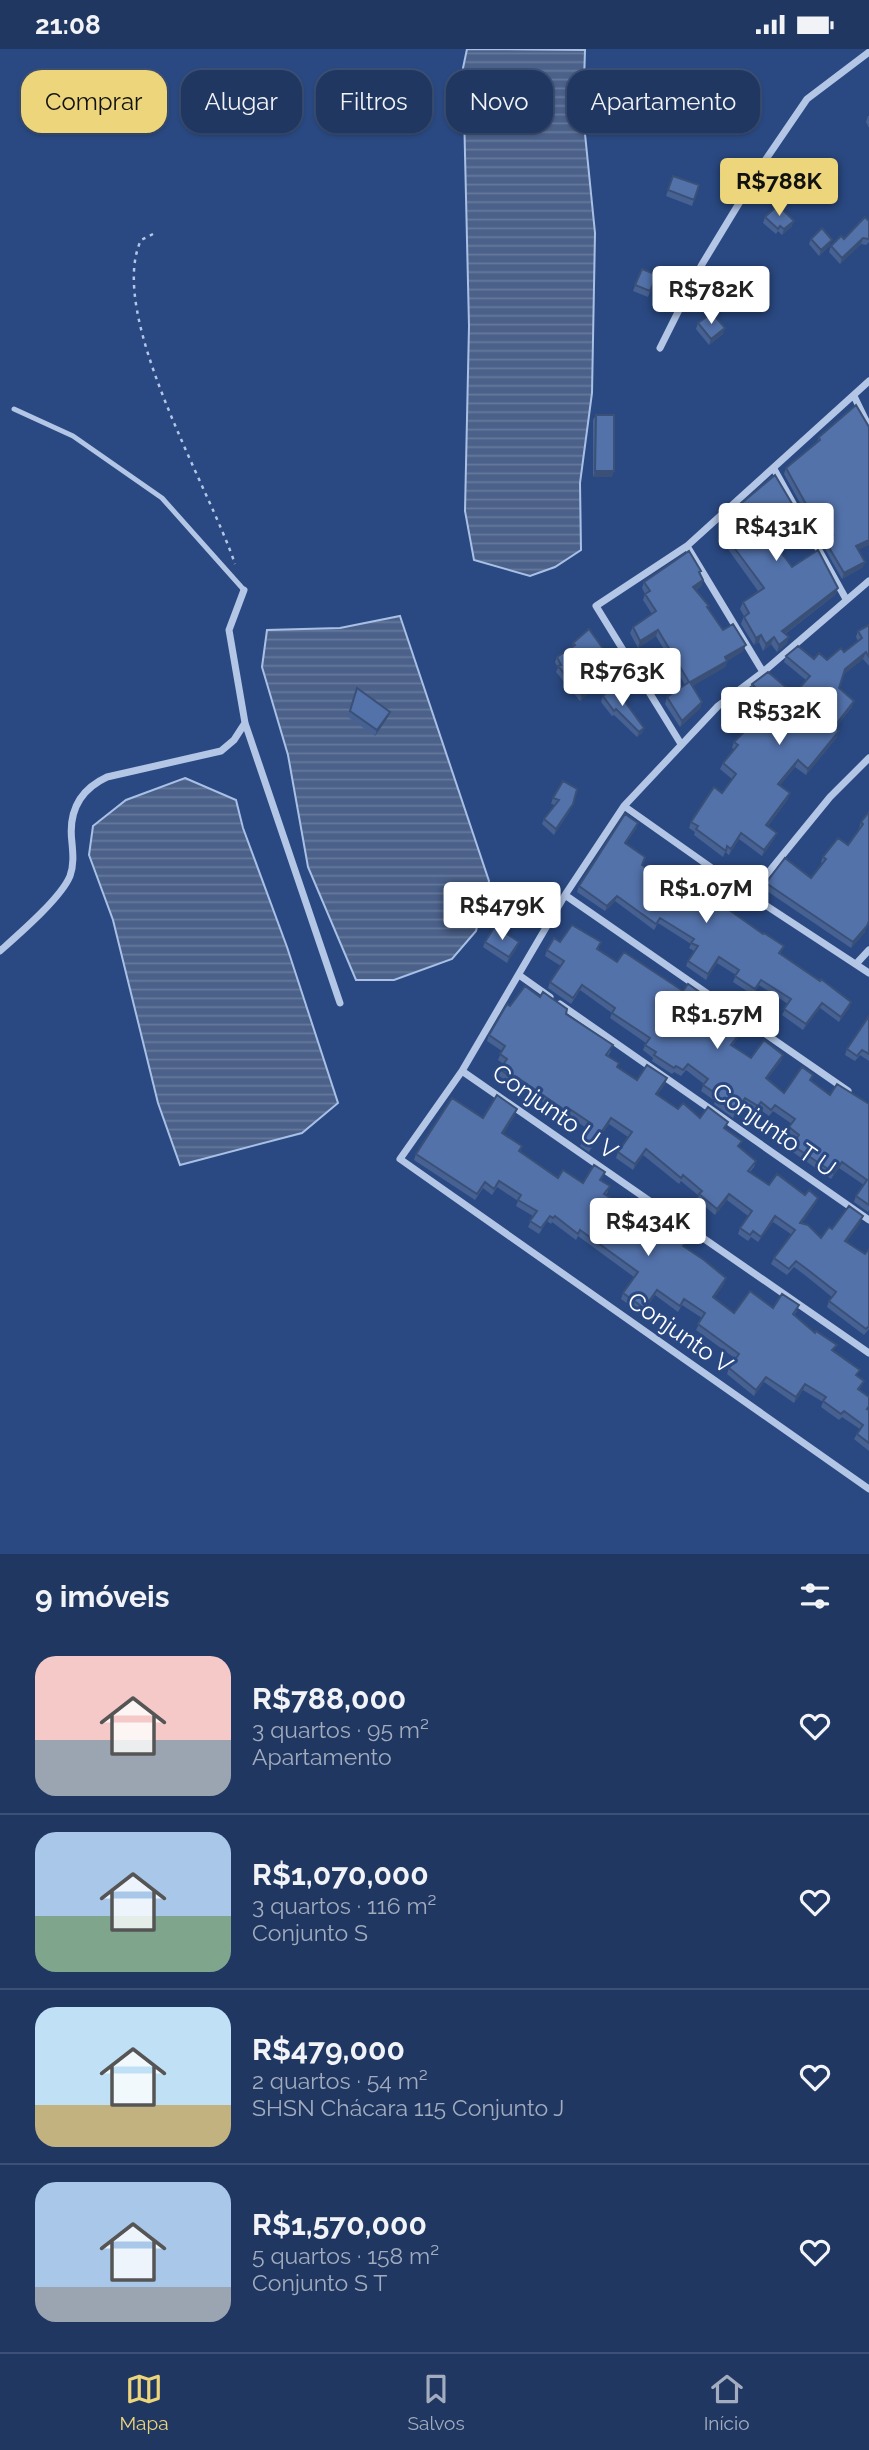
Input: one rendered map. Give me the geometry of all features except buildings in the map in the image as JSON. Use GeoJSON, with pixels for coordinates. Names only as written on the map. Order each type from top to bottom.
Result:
{"type":"FeatureCollection","features":[{"type":"Feature","properties":{"kind":"street"},"geometry":{"type":"LineString","coordinates":[[660,348],[701,266],[764,162],[807,99],[869,52]]}},
{"type":"Feature","properties":{"kind":"street"},"geometry":{"type":"LineString","coordinates":[[681,744],[596,606],[687,547],[869,381]]}},
{"type":"Feature","properties":{"kind":"street"},"geometry":{"type":"LineString","coordinates":[[854,396],[869,427]]}},
{"type":"Feature","properties":{"kind":"street"},"geometry":{"type":"LineString","coordinates":[[774,469],[846,599]]}},
{"type":"Feature","properties":{"kind":"street"},"geometry":{"type":"LineString","coordinates":[[687,547],[763,672]]}},
{"type":"Feature","properties":{"kind":"street"},"geometry":{"type":"LineString","coordinates":[[461,1071],[565,895],[624,806],[718,706],[763,672],[869,581]]}},
{"type":"Feature","properties":{"kind":"street"},"geometry":{"type":"LineString","coordinates":[[244,590],[229,630],[245,723],[340,1003]]}},
{"type":"Feature","properties":{"kind":"street"},"geometry":{"type":"LineString","coordinates":[[0,951],[61,891],[71,875],[74,858],[72,820],[78,801],[89,785],[107,777],[221,751],[234,740],[245,723]]}},
{"type":"Feature","properties":{"kind":"street"},"geometry":{"type":"LineString","coordinates":[[750,895],[830,797],[869,758]]}},
{"type":"Feature","properties":{"kind":"street"},"geometry":{"type":"LineString","coordinates":[[624,806],[750,895],[869,973]]}},
{"type":"Feature","properties":{"kind":"street"},"geometry":{"type":"LineString","coordinates":[[565,895],[858,1098]]}},
{"type":"Feature","properties":{"kind":"street"},"geometry":{"type":"LineString","coordinates":[[856,964],[869,950]]}},
{"type":"Feature","properties":{"kind":"street","name":"Conjunto T U"},"geometry":{"type":"LineString","coordinates":[[519,975],[869,1220]]}},
{"type":"Feature","properties":{"kind":"street","name":"Conjunto V"},"geometry":{"type":"LineString","coordinates":[[461,1071],[400,1159],[869,1489]]}},
{"type":"Feature","properties":{"kind":"street","name":"Conjunto U V"},"geometry":{"type":"LineString","coordinates":[[461,1071],[869,1353]]}},
{"type":"Feature","properties":{"kind":"lane"},"geometry":{"type":"LineString","coordinates":[[14,409],[73,436],[162,498],[244,590]]}},
{"type":"Feature","properties":{"kind":"path"},"geometry":{"type":"LineString","coordinates":[[153,234],[141,240],[134,269],[135,295],[147,352],[162,395],[224,532],[236,567]]}},
{"type":"Feature","properties":{"kind":"water"},"geometry":{"type":"Polygon","coordinates":[[[467,49],[585,50],[584,70],[567,70],[567,133],[585,133],[595,233],[592,393],[580,483],[581,550],[555,567],[530,576],[474,560],[465,511],[469,326],[465,133],[553,133],[553,70],[463,68],[467,49]]]}},
{"type":"Feature","properties":{"kind":"water"},"geometry":{"type":"Polygon","coordinates":[[[400,616],[489,881],[476,931],[452,959],[394,980],[356,980],[308,867],[288,755],[262,667],[267,630],[340,628],[400,616]]]}},
{"type":"Feature","properties":{"kind":"water"},"geometry":{"type":"Polygon","coordinates":[[[185,778],[236,800],[243,828],[287,947],[338,1103],[302,1133],[180,1165],[158,1103],[113,920],[89,855],[93,826],[126,800],[185,778]]]}}]}
